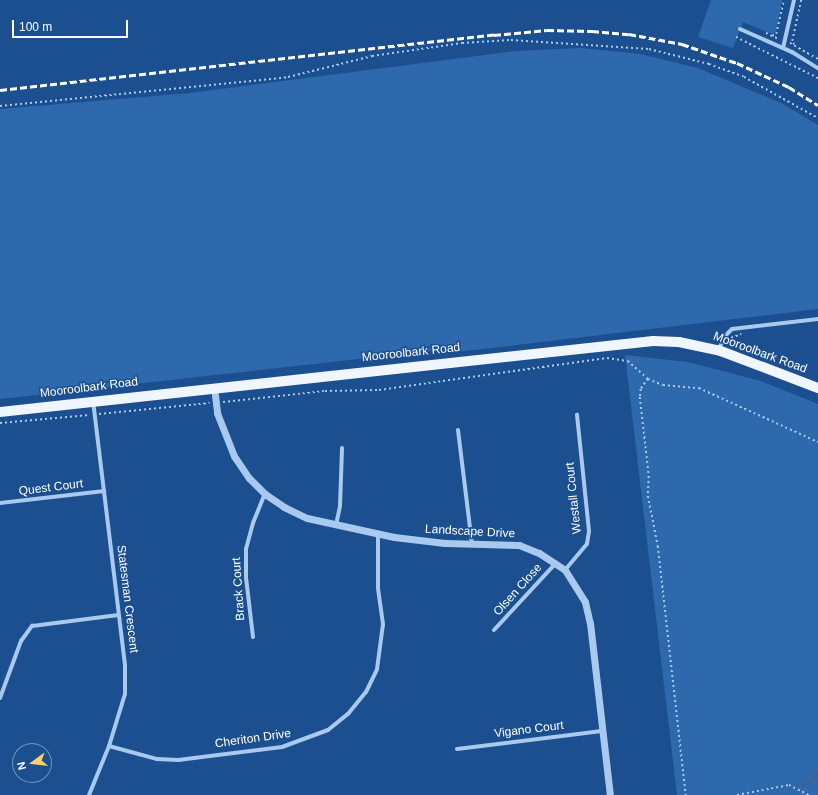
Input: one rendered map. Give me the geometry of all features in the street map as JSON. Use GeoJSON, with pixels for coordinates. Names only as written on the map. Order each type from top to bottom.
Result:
{"type":"FeatureCollection","features":[{"type":"Feature","properties":{"kind":"main road","name":"Mooroolbark Road"},"geometry":{"type":"LineString","coordinates":[[0,412],[214,387],[628,343],[679,342],[718,350],[818,388]]}},
{"type":"Feature","properties":{"kind":"street"},"geometry":{"type":"LineString","coordinates":[[783,48],[794,0]]}},
{"type":"Feature","properties":{"kind":"street"},"geometry":{"type":"LineString","coordinates":[[740,29],[783,48],[818,68]]}},
{"type":"Feature","properties":{"kind":"street"},"geometry":{"type":"LineString","coordinates":[[718,350],[724,337],[732,329],[818,319]]}},
{"type":"Feature","properties":{"kind":"street","name":"Landscape Drive"},"geometry":{"type":"LineString","coordinates":[[214,387],[215,402],[223,432],[234,456],[249,478],[266,494],[307,518],[378,534],[423,541],[519,545],[556,563],[565,570],[585,602],[590,623],[610,795]]}},
{"type":"Feature","properties":{"kind":"street","name":"Statesman Crescent"},"geometry":{"type":"LineString","coordinates":[[89,795],[109,746],[125,694],[126,665],[118,615],[93,401]]}},
{"type":"Feature","properties":{"kind":"street","name":"Westall Court"},"geometry":{"type":"LineString","coordinates":[[565,570],[587,544],[589,531],[577,415]]}},
{"type":"Feature","properties":{"kind":"street"},"geometry":{"type":"LineString","coordinates":[[458,430],[472,544]]}},
{"type":"Feature","properties":{"kind":"street"},"geometry":{"type":"LineString","coordinates":[[336,525],[340,506],[342,448]]}},
{"type":"Feature","properties":{"kind":"street","name":"Quest Court"},"geometry":{"type":"LineString","coordinates":[[0,503],[104,492]]}},
{"type":"Feature","properties":{"kind":"street","name":"Brack Court"},"geometry":{"type":"LineString","coordinates":[[253,637],[246,577],[246,550],[253,523],[266,494]]}},
{"type":"Feature","properties":{"kind":"street","name":"Cheriton Drive"},"geometry":{"type":"LineString","coordinates":[[109,746],[157,759],[178,760],[282,747],[328,730],[348,714],[366,692],[377,669],[383,624],[378,581],[378,534]]}},
{"type":"Feature","properties":{"kind":"street","name":"Olsen Close"},"geometry":{"type":"LineString","coordinates":[[494,630],[556,563]]}},
{"type":"Feature","properties":{"kind":"street"},"geometry":{"type":"LineString","coordinates":[[0,698],[21,641],[32,626],[118,615]]}},
{"type":"Feature","properties":{"kind":"street","name":"Vigano Court"},"geometry":{"type":"LineString","coordinates":[[458,749],[602,731]]}},
{"type":"Feature","properties":{"kind":"path"},"geometry":{"type":"LineString","coordinates":[[772,36],[776,34],[784,0]]}},
{"type":"Feature","properties":{"kind":"path"},"geometry":{"type":"LineString","coordinates":[[795,46],[792,41],[801,0]]}},
{"type":"Feature","properties":{"kind":"path"},"geometry":{"type":"LineString","coordinates":[[736,37],[818,78]]}},
{"type":"Feature","properties":{"kind":"path"},"geometry":{"type":"LineString","coordinates":[[0,106],[288,76],[372,56],[462,43],[511,40],[649,49],[709,64],[744,77],[818,118]]}},
{"type":"Feature","properties":{"kind":"path"},"geometry":{"type":"LineString","coordinates":[[784,41],[818,59]]}},
{"type":"Feature","properties":{"kind":"path"},"geometry":{"type":"LineString","coordinates":[[0,424],[325,391],[379,390],[607,358],[628,360],[648,379],[663,385],[699,388],[818,442]]}},
{"type":"Feature","properties":{"kind":"path"},"geometry":{"type":"LineString","coordinates":[[648,379],[641,389],[640,397],[649,476],[648,496],[658,546],[686,795]]}},
{"type":"Feature","properties":{"kind":"path"},"geometry":{"type":"LineString","coordinates":[[737,795],[789,785],[809,795]]}},
{"type":"Feature","properties":{"kind":"shaded area"},"geometry":{"type":"Polygon","coordinates":[[[711,0],[782,0],[776,32],[772,34],[743,22],[733,48],[698,37],[711,0]]]}},
{"type":"Feature","properties":{"kind":"shaded area"},"geometry":{"type":"Polygon","coordinates":[[[582,48],[640,54],[698,68],[783,104],[818,125],[818,309],[440,354],[439,350],[0,399],[0,109],[190,93],[516,51],[582,48]]]}},
{"type":"Feature","properties":{"kind":"shaded area"},"geometry":{"type":"Polygon","coordinates":[[[625,355],[688,362],[761,381],[818,404],[818,795],[677,795],[625,355]]]}},
{"type":"Feature","properties":{"kind":"waterway"},"geometry":{"type":"LineString","coordinates":[[803,786],[818,773]]}},
{"type":"Feature","properties":{"kind":"railway"},"geometry":{"type":"LineString","coordinates":[[0,90],[547,30],[629,34],[682,44],[737,63],[789,87],[818,105]]}}]}
